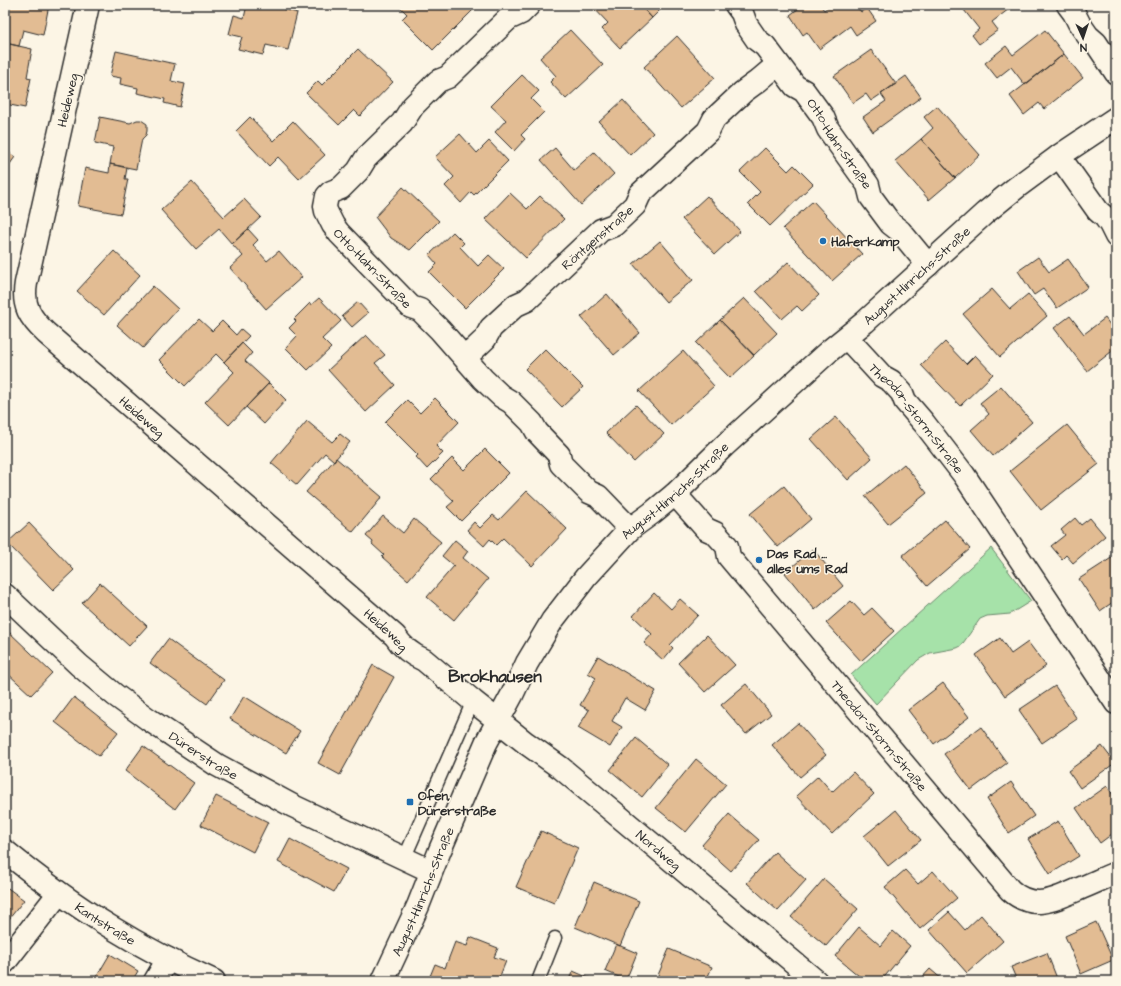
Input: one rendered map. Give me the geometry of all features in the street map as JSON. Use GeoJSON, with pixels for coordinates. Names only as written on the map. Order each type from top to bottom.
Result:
{"type":"FeatureCollection","features":[{"type":"Feature","properties":{"kind":"street","name":"Heideweg"},"geometry":{"type":"LineString","coordinates":[[88,5],[26,283],[24,295],[27,310],[30,316],[46,333],[395,636],[401,644],[415,656],[424,660],[498,721]]}},
{"type":"Feature","properties":{"kind":"street","name":"Otto-Hahn-Straße"},"geometry":{"type":"LineString","coordinates":[[529,5],[520,13],[508,19],[448,77],[438,81],[413,106],[402,123],[366,158],[358,171],[341,188],[331,192],[327,196],[325,201],[326,211],[339,233],[411,307],[420,310],[440,330],[501,396],[511,402],[532,423],[537,432],[559,455],[561,464],[589,492],[598,496],[630,529]]}},
{"type":"Feature","properties":{"kind":"street","name":"Otto-Hahn-Straße"},"geometry":{"type":"LineString","coordinates":[[736,5],[742,13],[746,24],[757,40],[765,46],[795,86],[804,91],[823,117],[828,130],[868,184],[871,197],[891,224],[900,231],[928,265]]}},
{"type":"Feature","properties":{"kind":"street"},"geometry":{"type":"LineString","coordinates":[[1068,5],[1079,24],[1088,36],[1096,43],[1116,73]]}},
{"type":"Feature","properties":{"kind":"street","name":"Röntgenstraße"},"geometry":{"type":"LineString","coordinates":[[465,358],[484,339],[491,328],[516,305],[527,300],[601,230],[614,225],[635,205],[640,194],[708,131],[714,119],[743,92],[758,82],[778,64]]}},
{"type":"Feature","properties":{"kind":"street","name":"August-Hinrichs-Straße"},"geometry":{"type":"LineString","coordinates":[[383,981],[418,906],[431,871],[486,743],[527,663],[552,621],[586,577],[630,529],[675,494],[724,446],[829,351],[865,322],[985,213],[1017,187],[1116,118]]}},
{"type":"Feature","properties":{"kind":"street"},"geometry":{"type":"LineString","coordinates":[[1060,156],[1098,211],[1110,224],[1116,236]]}},
{"type":"Feature","properties":{"kind":"street","name":"Theodor-Storm-Straße"},"geometry":{"type":"LineString","coordinates":[[847,338],[882,376],[891,380],[902,393],[905,401],[964,475],[1116,703]]}},
{"type":"Feature","properties":{"kind":"street","name":"Theodor-Storm-Straße"},"geometry":{"type":"LineString","coordinates":[[675,494],[706,529],[715,533],[726,546],[729,557],[1014,894],[1031,902],[1045,902],[1116,873]]}},
{"type":"Feature","properties":{"kind":"street","name":"Dürerstraße"},"geometry":{"type":"LineString","coordinates":[[5,595],[79,665],[115,695],[217,765],[294,806],[431,871]]}},
{"type":"Feature","properties":{"kind":"street","name":"Nordweg"},"geometry":{"type":"LineString","coordinates":[[498,721],[561,768],[816,981]]}},
{"type":"Feature","properties":{"kind":"street","name":"Kantstraße"},"geometry":{"type":"LineString","coordinates":[[5,851],[60,893],[109,926],[168,959],[214,981]]}},
{"type":"Feature","properties":{"kind":"street"},"geometry":{"type":"LineString","coordinates":[[5,962],[60,893]]}},
{"type":"Feature","properties":{"kind":"street"},"geometry":{"type":"LineString","coordinates":[[155,981],[168,959]]}},
{"type":"Feature","properties":{"kind":"lane"},"geometry":{"type":"LineString","coordinates":[[404,859],[473,701]]}},
{"type":"Feature","properties":{"kind":"lane"},"geometry":{"type":"LineString","coordinates":[[538,981],[554,938]]}},
{"type":"Feature","properties":{"kind":"green space"},"geometry":{"type":"Polygon","coordinates":[[[991,548],[1031,601],[1010,614],[987,616],[980,619],[961,646],[930,653],[918,660],[876,704],[851,675],[991,548]]]}},
{"type":"Feature","properties":{"kind":"building"},"geometry":{"type":"Polygon","coordinates":[[[5,5],[49,5],[43,35],[23,30],[19,46],[5,43],[5,5]]]}},
{"type":"Feature","properties":{"kind":"building"},"geometry":{"type":"Polygon","coordinates":[[[247,5],[282,5],[281,8],[297,13],[288,50],[266,45],[263,55],[238,49],[242,37],[229,34],[234,15],[244,18],[247,5]]]}},
{"type":"Feature","properties":{"kind":"building"},"geometry":{"type":"Polygon","coordinates":[[[398,5],[478,5],[433,50],[402,19],[407,14],[398,5]]]}},
{"type":"Feature","properties":{"kind":"building"},"geometry":{"type":"Polygon","coordinates":[[[591,5],[640,5],[652,18],[620,48],[602,29],[608,23],[591,5]]]}},
{"type":"Feature","properties":{"kind":"building"},"geometry":{"type":"Polygon","coordinates":[[[640,5],[665,5],[652,18],[640,5]]]}},
{"type":"Feature","properties":{"kind":"building"},"geometry":{"type":"Polygon","coordinates":[[[803,5],[820,5],[824,10],[831,5],[856,5],[861,12],[867,8],[876,21],[856,35],[850,26],[819,49],[807,32],[803,35],[790,15],[803,5]]]}},
{"type":"Feature","properties":{"kind":"building"},"geometry":{"type":"Polygon","coordinates":[[[960,5],[1013,6],[992,22],[998,30],[979,44],[972,35],[979,29],[960,5]]]}},
{"type":"Feature","properties":{"kind":"building"},"geometry":{"type":"Polygon","coordinates":[[[570,30],[603,65],[566,99],[550,82],[556,76],[540,58],[570,30]]]}},
{"type":"Feature","properties":{"kind":"building"},"geometry":{"type":"Polygon","coordinates":[[[1045,30],[1064,54],[1025,85],[1011,67],[997,78],[985,63],[1006,46],[1013,55],[1045,30]]]}},
{"type":"Feature","properties":{"kind":"building"},"geometry":{"type":"Polygon","coordinates":[[[677,36],[715,78],[681,108],[644,67],[677,36]]]}},
{"type":"Feature","properties":{"kind":"building"},"geometry":{"type":"Polygon","coordinates":[[[5,43],[32,49],[27,77],[31,78],[25,108],[5,104],[5,43]]]}},
{"type":"Feature","properties":{"kind":"building"},"geometry":{"type":"Polygon","coordinates":[[[358,49],[393,82],[360,116],[354,110],[339,125],[306,93],[318,81],[322,85],[358,49]]]}},
{"type":"Feature","properties":{"kind":"building"},"geometry":{"type":"Polygon","coordinates":[[[871,50],[896,84],[871,101],[866,94],[853,103],[834,76],[871,50]]]}},
{"type":"Feature","properties":{"kind":"building"},"geometry":{"type":"Polygon","coordinates":[[[116,51],[175,64],[171,81],[185,84],[180,107],[164,103],[165,99],[137,93],[138,88],[120,84],[121,78],[110,76],[116,51]]]}},
{"type":"Feature","properties":{"kind":"building"},"geometry":{"type":"Polygon","coordinates":[[[1064,54],[1083,78],[1044,109],[1039,103],[1024,115],[1010,96],[1064,54]]]}},
{"type":"Feature","properties":{"kind":"building"},"geometry":{"type":"Polygon","coordinates":[[[522,75],[539,91],[531,99],[544,112],[521,135],[525,139],[514,151],[495,132],[506,120],[491,106],[522,75]]]}},
{"type":"Feature","properties":{"kind":"building"},"geometry":{"type":"Polygon","coordinates":[[[906,76],[921,97],[873,132],[863,117],[886,101],[881,94],[906,76]]]}},
{"type":"Feature","properties":{"kind":"building"},"geometry":{"type":"Polygon","coordinates":[[[623,100],[653,133],[630,155],[599,122],[623,100]]]}},
{"type":"Feature","properties":{"kind":"building"},"geometry":{"type":"Polygon","coordinates":[[[937,106],[980,155],[955,178],[921,139],[933,128],[924,117],[937,106]]]}},
{"type":"Feature","properties":{"kind":"building"},"geometry":{"type":"Polygon","coordinates":[[[100,117],[130,123],[141,120],[147,124],[147,131],[146,135],[142,139],[136,169],[110,164],[113,147],[95,143],[100,117]]]}},
{"type":"Feature","properties":{"kind":"building"},"geometry":{"type":"Polygon","coordinates":[[[250,117],[273,141],[293,121],[325,155],[299,179],[278,157],[269,166],[236,131],[250,117]]]}},
{"type":"Feature","properties":{"kind":"building"},"geometry":{"type":"Polygon","coordinates":[[[460,134],[477,153],[489,141],[508,161],[474,195],[471,192],[461,203],[445,186],[454,177],[435,157],[460,134]]]}},
{"type":"Feature","properties":{"kind":"building"},"geometry":{"type":"Polygon","coordinates":[[[921,139],[955,178],[929,200],[895,161],[921,139]]]}},
{"type":"Feature","properties":{"kind":"building"},"geometry":{"type":"Polygon","coordinates":[[[555,148],[574,170],[594,152],[614,174],[581,205],[541,160],[555,148]]]}},
{"type":"Feature","properties":{"kind":"building"},"geometry":{"type":"Polygon","coordinates":[[[765,148],[788,171],[794,165],[813,184],[770,226],[748,204],[760,192],[740,172],[765,148]]]}},
{"type":"Feature","properties":{"kind":"building"},"geometry":{"type":"Polygon","coordinates":[[[5,150],[15,157],[5,171],[5,150]]]}},
{"type":"Feature","properties":{"kind":"building"},"geometry":{"type":"Polygon","coordinates":[[[110,164],[127,168],[125,179],[128,179],[121,214],[78,206],[85,168],[109,173],[110,164]]]}},
{"type":"Feature","properties":{"kind":"building"},"geometry":{"type":"Polygon","coordinates":[[[192,182],[224,217],[244,199],[261,217],[232,244],[219,229],[196,249],[161,210],[192,182]]]}},
{"type":"Feature","properties":{"kind":"building"},"geometry":{"type":"Polygon","coordinates":[[[403,187],[439,221],[410,250],[391,238],[375,217],[403,187]]]}},
{"type":"Feature","properties":{"kind":"building"},"geometry":{"type":"Polygon","coordinates":[[[510,193],[527,209],[540,196],[564,219],[526,258],[485,219],[510,193]]]}},
{"type":"Feature","properties":{"kind":"building"},"geometry":{"type":"Polygon","coordinates":[[[707,196],[740,231],[715,254],[682,219],[707,196]]]}},
{"type":"Feature","properties":{"kind":"building","name":"Haferkamp"},"geometry":{"type":"Polygon","coordinates":[[[813,201],[862,254],[832,281],[783,228],[813,201]]]}},
{"type":"Feature","properties":{"kind":"building"},"geometry":{"type":"Polygon","coordinates":[[[248,229],[258,240],[253,245],[267,261],[279,251],[302,277],[266,309],[230,268],[243,256],[232,244],[248,229]]]}},
{"type":"Feature","properties":{"kind":"building"},"geometry":{"type":"Polygon","coordinates":[[[453,232],[464,243],[460,247],[478,266],[489,255],[504,269],[465,308],[429,272],[437,264],[429,255],[453,232]]]}},
{"type":"Feature","properties":{"kind":"building"},"geometry":{"type":"Polygon","coordinates":[[[660,241],[693,280],[666,302],[633,264],[660,241]]]}},
{"type":"Feature","properties":{"kind":"building"},"geometry":{"type":"Polygon","coordinates":[[[114,251],[140,275],[104,315],[77,291],[114,251]]]}},
{"type":"Feature","properties":{"kind":"building"},"geometry":{"type":"Polygon","coordinates":[[[1038,257],[1049,272],[1068,259],[1088,287],[1057,308],[1043,289],[1034,295],[1018,271],[1038,257]]]}},
{"type":"Feature","properties":{"kind":"building"},"geometry":{"type":"Polygon","coordinates":[[[788,262],[819,295],[802,311],[797,306],[782,319],[756,291],[788,262]]]}},
{"type":"Feature","properties":{"kind":"building"},"geometry":{"type":"Polygon","coordinates":[[[153,286],[178,309],[143,348],[117,325],[153,286]]]}},
{"type":"Feature","properties":{"kind":"building"},"geometry":{"type":"Polygon","coordinates":[[[992,289],[1010,309],[1028,294],[1047,316],[1000,357],[963,314],[992,289]]]}},
{"type":"Feature","properties":{"kind":"building"},"geometry":{"type":"Polygon","coordinates":[[[607,294],[640,333],[614,355],[581,317],[607,294]]]}},
{"type":"Feature","properties":{"kind":"building"},"geometry":{"type":"Polygon","coordinates":[[[319,298],[341,321],[322,339],[331,348],[308,370],[286,348],[297,336],[289,328],[296,321],[294,319],[310,303],[311,305],[319,298]]]}},
{"type":"Feature","properties":{"kind":"building"},"geometry":{"type":"Polygon","coordinates":[[[744,298],[777,333],[754,355],[720,320],[744,298]]]}},
{"type":"Feature","properties":{"kind":"building"},"geometry":{"type":"Polygon","coordinates":[[[358,302],[368,313],[352,327],[342,316],[358,302]]]}},
{"type":"Feature","properties":{"kind":"building"},"geometry":{"type":"Polygon","coordinates":[[[1070,316],[1084,334],[1105,318],[1116,333],[1116,348],[1087,371],[1054,328],[1070,316]]]}},
{"type":"Feature","properties":{"kind":"building"},"geometry":{"type":"Polygon","coordinates":[[[199,319],[212,331],[222,321],[236,335],[241,329],[249,336],[224,362],[216,354],[185,386],[159,360],[199,319]]]}},
{"type":"Feature","properties":{"kind":"building"},"geometry":{"type":"Polygon","coordinates":[[[720,320],[754,356],[730,378],[696,343],[720,320]]]}},
{"type":"Feature","properties":{"kind":"building"},"geometry":{"type":"Polygon","coordinates":[[[366,335],[385,355],[375,363],[395,385],[366,412],[328,370],[366,335]]]}},
{"type":"Feature","properties":{"kind":"building"},"geometry":{"type":"Polygon","coordinates":[[[945,342],[966,364],[975,355],[993,374],[960,406],[921,365],[945,342]]]}},
{"type":"Feature","properties":{"kind":"building"},"geometry":{"type":"Polygon","coordinates":[[[242,343],[252,353],[245,361],[269,383],[229,425],[205,402],[234,372],[224,362],[242,343]]]}},
{"type":"Feature","properties":{"kind":"building"},"geometry":{"type":"Polygon","coordinates":[[[545,349],[583,387],[562,407],[525,369],[545,349]]]}},
{"type":"Feature","properties":{"kind":"building"},"geometry":{"type":"Polygon","coordinates":[[[683,351],[714,386],[671,425],[639,391],[683,351]]]}},
{"type":"Feature","properties":{"kind":"building"},"geometry":{"type":"Polygon","coordinates":[[[269,383],[286,400],[264,424],[246,407],[269,383]]]}},
{"type":"Feature","properties":{"kind":"building"},"geometry":{"type":"Polygon","coordinates":[[[1001,386],[1032,422],[993,456],[971,430],[989,414],[980,403],[1001,386]]]}},
{"type":"Feature","properties":{"kind":"building"},"geometry":{"type":"Polygon","coordinates":[[[435,398],[459,422],[436,446],[443,453],[427,469],[416,457],[418,455],[385,422],[407,400],[420,413],[435,398]]]}},
{"type":"Feature","properties":{"kind":"building"},"geometry":{"type":"Polygon","coordinates":[[[636,405],[664,434],[634,462],[606,433],[636,405]]]}},
{"type":"Feature","properties":{"kind":"building"},"geometry":{"type":"Polygon","coordinates":[[[836,417],[872,458],[848,480],[811,439],[836,417]]]}},
{"type":"Feature","properties":{"kind":"building"},"geometry":{"type":"Polygon","coordinates":[[[307,421],[332,442],[340,434],[350,442],[334,461],[325,453],[297,485],[271,463],[307,421]]]}},
{"type":"Feature","properties":{"kind":"building"},"geometry":{"type":"Polygon","coordinates":[[[1067,425],[1099,464],[1041,510],[1010,471],[1067,425]]]}},
{"type":"Feature","properties":{"kind":"building"},"geometry":{"type":"Polygon","coordinates":[[[485,449],[509,473],[461,521],[447,507],[454,501],[431,479],[452,458],[464,470],[485,449]]]}},
{"type":"Feature","properties":{"kind":"building"},"geometry":{"type":"Polygon","coordinates":[[[336,458],[382,497],[353,532],[306,492],[336,458]]]}},
{"type":"Feature","properties":{"kind":"building"},"geometry":{"type":"Polygon","coordinates":[[[904,464],[927,493],[888,524],[865,496],[904,464]]]}},
{"type":"Feature","properties":{"kind":"building"},"geometry":{"type":"Polygon","coordinates":[[[784,486],[811,519],[778,547],[750,514],[784,486]]]}},
{"type":"Feature","properties":{"kind":"building"},"geometry":{"type":"Polygon","coordinates":[[[527,491],[567,529],[532,566],[503,538],[496,545],[490,539],[484,546],[467,530],[474,522],[480,528],[493,515],[499,520],[527,491]]]}},
{"type":"Feature","properties":{"kind":"building"},"geometry":{"type":"Polygon","coordinates":[[[383,516],[403,533],[414,519],[441,542],[408,580],[382,557],[384,555],[366,536],[383,516]]]}},
{"type":"Feature","properties":{"kind":"building"},"geometry":{"type":"Polygon","coordinates":[[[1075,518],[1081,525],[1090,518],[1105,536],[1073,563],[1066,555],[1062,559],[1051,546],[1065,535],[1061,530],[1075,518]]]}},
{"type":"Feature","properties":{"kind":"building"},"geometry":{"type":"Polygon","coordinates":[[[945,520],[970,549],[927,586],[902,556],[945,520]]]}},
{"type":"Feature","properties":{"kind":"building"},"geometry":{"type":"Polygon","coordinates":[[[29,523],[74,570],[53,590],[7,543],[29,523]]]}},
{"type":"Feature","properties":{"kind":"building"},"geometry":{"type":"Polygon","coordinates":[[[455,540],[468,551],[463,558],[488,579],[454,620],[427,597],[454,566],[442,556],[455,540]]]}},
{"type":"Feature","properties":{"kind":"building"},"geometry":{"type":"Polygon","coordinates":[[[813,549],[843,586],[815,610],[785,573],[813,549]]]}},
{"type":"Feature","properties":{"kind":"building"},"geometry":{"type":"Polygon","coordinates":[[[1116,555],[1116,600],[1100,611],[1079,579],[1116,555]]]}},
{"type":"Feature","properties":{"kind":"building"},"geometry":{"type":"Polygon","coordinates":[[[100,583],[147,626],[129,646],[82,603],[100,583]]]}},
{"type":"Feature","properties":{"kind":"building"},"geometry":{"type":"Polygon","coordinates":[[[654,593],[671,609],[680,599],[698,615],[670,645],[673,648],[663,660],[644,643],[652,634],[633,616],[654,593]]]}},
{"type":"Feature","properties":{"kind":"building"},"geometry":{"type":"Polygon","coordinates":[[[851,601],[864,615],[872,608],[894,631],[861,661],[826,623],[851,601]]]}},
{"type":"Feature","properties":{"kind":"building"},"geometry":{"type":"Polygon","coordinates":[[[8,631],[52,673],[31,695],[5,671],[5,634],[8,631]]]}},
{"type":"Feature","properties":{"kind":"building"},"geometry":{"type":"Polygon","coordinates":[[[707,635],[735,665],[705,692],[678,663],[707,635]]]}},
{"type":"Feature","properties":{"kind":"building"},"geometry":{"type":"Polygon","coordinates":[[[1000,638],[1011,654],[1028,642],[1046,666],[1005,696],[976,655],[1000,638]]]}},
{"type":"Feature","properties":{"kind":"building"},"geometry":{"type":"Polygon","coordinates":[[[168,639],[224,680],[207,704],[150,663],[168,639]]]}},
{"type":"Feature","properties":{"kind":"building"},"geometry":{"type":"Polygon","coordinates":[[[598,656],[656,691],[645,710],[625,698],[612,721],[622,727],[610,747],[578,728],[589,710],[580,705],[596,678],[588,673],[598,656]]]}},
{"type":"Feature","properties":{"kind":"building"},"geometry":{"type":"Polygon","coordinates":[[[373,665],[394,677],[340,775],[318,763],[373,665]]]}},
{"type":"Feature","properties":{"kind":"building"},"geometry":{"type":"Polygon","coordinates":[[[943,683],[969,717],[934,744],[908,710],[943,683]]]}},
{"type":"Feature","properties":{"kind":"building"},"geometry":{"type":"Polygon","coordinates":[[[746,684],[771,714],[746,734],[721,705],[746,684]]]}},
{"type":"Feature","properties":{"kind":"building"},"geometry":{"type":"Polygon","coordinates":[[[1055,686],[1077,719],[1042,743],[1019,710],[1055,686]]]}},
{"type":"Feature","properties":{"kind":"building"},"geometry":{"type":"Polygon","coordinates":[[[244,696],[300,731],[286,753],[230,719],[244,696]]]}},
{"type":"Feature","properties":{"kind":"building"},"geometry":{"type":"Polygon","coordinates":[[[74,697],[118,732],[99,756],[55,722],[74,697]]]}},
{"type":"Feature","properties":{"kind":"building"},"geometry":{"type":"Polygon","coordinates":[[[798,723],[826,755],[800,777],[772,745],[798,723]]]}},
{"type":"Feature","properties":{"kind":"building"},"geometry":{"type":"Polygon","coordinates":[[[981,727],[1007,763],[971,790],[944,754],[981,727]]]}},
{"type":"Feature","properties":{"kind":"building"},"geometry":{"type":"Polygon","coordinates":[[[636,738],[668,765],[642,797],[610,770],[636,738]]]}},
{"type":"Feature","properties":{"kind":"building"},"geometry":{"type":"Polygon","coordinates":[[[143,746],[194,783],[175,809],[125,771],[143,746]]]}},
{"type":"Feature","properties":{"kind":"building"},"geometry":{"type":"Polygon","coordinates":[[[1102,746],[1115,763],[1080,788],[1068,771],[1102,746]]]}},
{"type":"Feature","properties":{"kind":"building"},"geometry":{"type":"Polygon","coordinates":[[[696,759],[726,784],[686,832],[656,808],[696,759]]]}},
{"type":"Feature","properties":{"kind":"building"},"geometry":{"type":"Polygon","coordinates":[[[853,772],[874,794],[832,834],[796,796],[818,776],[832,792],[853,772]]]}},
{"type":"Feature","properties":{"kind":"building"},"geometry":{"type":"Polygon","coordinates":[[[1011,782],[1034,816],[1009,833],[987,799],[1011,782]]]}},
{"type":"Feature","properties":{"kind":"building"},"geometry":{"type":"Polygon","coordinates":[[[1107,786],[1115,798],[1116,797],[1116,831],[1100,843],[1076,808],[1107,786]]]}},
{"type":"Feature","properties":{"kind":"building"},"geometry":{"type":"Polygon","coordinates":[[[216,796],[268,822],[253,852],[201,825],[216,796]]]}},
{"type":"Feature","properties":{"kind":"building"},"geometry":{"type":"Polygon","coordinates":[[[896,810],[921,840],[888,866],[864,836],[896,810]]]}},
{"type":"Feature","properties":{"kind":"building"},"geometry":{"type":"Polygon","coordinates":[[[729,814],[759,840],[731,871],[702,845],[729,814]]]}},
{"type":"Feature","properties":{"kind":"building"},"geometry":{"type":"Polygon","coordinates":[[[1058,821],[1079,856],[1050,874],[1028,839],[1058,821]]]}},
{"type":"Feature","properties":{"kind":"building"},"geometry":{"type":"Polygon","coordinates":[[[541,831],[578,848],[554,903],[516,887],[541,831]]]}},
{"type":"Feature","properties":{"kind":"building"},"geometry":{"type":"Polygon","coordinates":[[[290,839],[347,869],[334,892],[278,862],[290,839]]]}},
{"type":"Feature","properties":{"kind":"building"},"geometry":{"type":"Polygon","coordinates":[[[775,852],[806,880],[778,911],[747,883],[775,852]]]}},
{"type":"Feature","properties":{"kind":"building"},"geometry":{"type":"Polygon","coordinates":[[[905,870],[918,884],[933,871],[957,898],[920,929],[885,887],[905,870]]]}},
{"type":"Feature","properties":{"kind":"building"},"geometry":{"type":"Polygon","coordinates":[[[824,879],[858,909],[826,946],[791,917],[824,879]]]}},
{"type":"Feature","properties":{"kind":"building"},"geometry":{"type":"Polygon","coordinates":[[[594,882],[639,901],[620,946],[575,927],[594,882]]]}},
{"type":"Feature","properties":{"kind":"building"},"geometry":{"type":"Polygon","coordinates":[[[5,886],[24,900],[5,924],[5,886]]]}},
{"type":"Feature","properties":{"kind":"building"},"geometry":{"type":"Polygon","coordinates":[[[949,912],[965,930],[981,915],[1003,941],[967,973],[929,930],[949,912]]]}},
{"type":"Feature","properties":{"kind":"building"},"geometry":{"type":"Polygon","coordinates":[[[1096,922],[1113,960],[1081,974],[1065,936],[1096,922]]]}},
{"type":"Feature","properties":{"kind":"building"},"geometry":{"type":"Polygon","coordinates":[[[859,927],[881,946],[893,931],[910,946],[881,981],[865,981],[835,956],[859,927]]]}},
{"type":"Feature","properties":{"kind":"building"},"geometry":{"type":"Polygon","coordinates":[[[470,937],[498,948],[494,957],[506,961],[498,981],[428,981],[435,964],[445,968],[455,942],[467,946],[470,937]]]}},
{"type":"Feature","properties":{"kind":"building"},"geometry":{"type":"Polygon","coordinates":[[[616,944],[637,953],[626,980],[605,971],[616,944]]]}},
{"type":"Feature","properties":{"kind":"building"},"geometry":{"type":"Polygon","coordinates":[[[669,949],[712,967],[706,981],[656,980],[669,949]]]}},
{"type":"Feature","properties":{"kind":"building"},"geometry":{"type":"Polygon","coordinates":[[[1047,953],[1058,981],[1017,981],[1011,967],[1047,953]]]}},
{"type":"Feature","properties":{"kind":"building"},"geometry":{"type":"Polygon","coordinates":[[[110,954],[138,971],[132,981],[94,981],[110,954]]]}},
{"type":"Feature","properties":{"kind":"building"},"geometry":{"type":"Polygon","coordinates":[[[930,969],[944,981],[919,981],[930,969]]]}},
{"type":"Feature","properties":{"kind":"building"},"geometry":{"type":"Polygon","coordinates":[[[573,971],[596,981],[568,981],[573,971]]]}},
{"type":"Feature","properties":{"kind":"building"},"geometry":{"type":"Polygon","coordinates":[[[908,975],[915,981],[903,981],[908,975]]]}},
{"type":"Feature","properties":{"kind":"place","name":"Haferkamp"},"geometry":{"type":"Point","coordinates":[823,241]}},
{"type":"Feature","properties":{"kind":"place","name":"Das Rad ... alles ums Rad"},"geometry":{"type":"Point","coordinates":[759,560]}},
{"type":"Feature","properties":{"kind":"place","name":"Ofen, Dürerstraße"},"geometry":{"type":"Point","coordinates":[410,802]}},
{"type":"Feature","properties":{"kind":"district","name":"Brokhausen"},"geometry":{"type":"Point","coordinates":[495,676]}}]}
